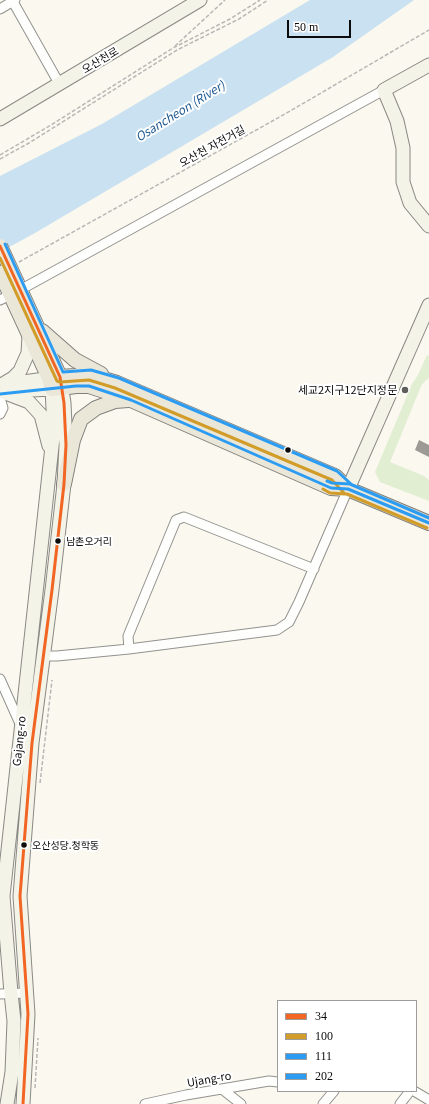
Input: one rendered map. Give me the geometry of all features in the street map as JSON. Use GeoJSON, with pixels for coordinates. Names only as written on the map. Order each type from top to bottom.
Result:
{"type":"FeatureCollection","features":[{"type":"Feature","properties":{"kind":"main road","name":"오산천로"},"geometry":{"type":"LineString","coordinates":[[0,120],[200,0]]}},
{"type":"Feature","properties":{"kind":"main road"},"geometry":{"type":"LineString","coordinates":[[429,66],[384,90],[397,122],[403,148],[403,182],[410,203],[429,226]]}},
{"type":"Feature","properties":{"kind":"main road"},"geometry":{"type":"LineString","coordinates":[[0,246],[9,288],[34,332],[56,383]]}},
{"type":"Feature","properties":{"kind":"main road"},"geometry":{"type":"LineString","coordinates":[[348,490],[429,305]]}},
{"type":"Feature","properties":{"kind":"main road"},"geometry":{"type":"LineString","coordinates":[[34,332],[75,360],[117,383],[335,476],[348,490]]}},
{"type":"Feature","properties":{"kind":"main road"},"geometry":{"type":"LineString","coordinates":[[2,391],[20,371],[28,353],[34,332]]}},
{"type":"Feature","properties":{"kind":"main road"},"geometry":{"type":"LineString","coordinates":[[2,391],[56,383],[90,375],[117,383]]}},
{"type":"Feature","properties":{"kind":"main road"},"geometry":{"type":"LineString","coordinates":[[56,383],[89,386],[131,400],[331,488],[348,490],[429,524]]}},
{"type":"Feature","properties":{"kind":"main road","name":"Gajang-ro"},"geometry":{"type":"LineString","coordinates":[[7,1104],[12,1072],[14,1021],[5,994],[2,896],[50,468],[56,383]]}},
{"type":"Feature","properties":{"kind":"main road","name":"Gajang-ro"},"geometry":{"type":"LineString","coordinates":[[23,1104],[28,1014],[20,896],[32,743],[64,484],[66,445],[56,383]]}},
{"type":"Feature","properties":{"kind":"main road"},"geometry":{"type":"LineString","coordinates":[[2,391],[29,402],[41,415],[49,447],[50,468]]}},
{"type":"Feature","properties":{"kind":"main road"},"geometry":{"type":"LineString","coordinates":[[64,484],[73,440],[81,419],[96,408],[115,401],[131,400]]}},
{"type":"Feature","properties":{"kind":"main road"},"geometry":{"type":"LineString","coordinates":[[2,896],[20,896]]}},
{"type":"Feature","properties":{"kind":"street"},"geometry":{"type":"LineString","coordinates":[[0,9],[13,0],[60,84]]}},
{"type":"Feature","properties":{"kind":"street"},"geometry":{"type":"LineString","coordinates":[[9,288],[384,90]]}},
{"type":"Feature","properties":{"kind":"street"},"geometry":{"type":"LineString","coordinates":[[0,414],[3,408],[2,391]]}},
{"type":"Feature","properties":{"kind":"street"},"geometry":{"type":"LineString","coordinates":[[43,656],[129,649],[277,630],[289,622],[348,490]]}},
{"type":"Feature","properties":{"kind":"street"},"geometry":{"type":"LineString","coordinates":[[129,649],[128,636],[176,520],[184,516],[314,569]]}},
{"type":"Feature","properties":{"kind":"street"},"geometry":{"type":"LineString","coordinates":[[0,679],[21,726]]}},
{"type":"Feature","properties":{"kind":"street"},"geometry":{"type":"LineString","coordinates":[[5,994],[26,993]]}},
{"type":"Feature","properties":{"kind":"street","name":"Ujang-ro"},"geometry":{"type":"LineString","coordinates":[[145,1104],[269,1081],[277,1082]]}},
{"type":"Feature","properties":{"kind":"street"},"geometry":{"type":"LineString","coordinates":[[222,1089],[241,1104]]}},
{"type":"Feature","properties":{"kind":"street"},"geometry":{"type":"LineString","coordinates":[[323,1104],[333,1092]]}},
{"type":"Feature","properties":{"kind":"street"},"geometry":{"type":"LineString","coordinates":[[400,1104],[409,1092]]}},
{"type":"Feature","properties":{"kind":"street"},"geometry":{"type":"LineString","coordinates":[[416,1092],[429,1100]]}},
{"type":"Feature","properties":{"kind":"path"},"geometry":{"type":"LineString","coordinates":[[173,48],[225,0]]}},
{"type":"Feature","properties":{"kind":"path"},"geometry":{"type":"LineString","coordinates":[[0,155],[51,125],[173,48],[230,19],[260,0]]}},
{"type":"Feature","properties":{"kind":"path"},"geometry":{"type":"LineString","coordinates":[[0,159],[29,143],[177,50],[239,19],[268,0]]}},
{"type":"Feature","properties":{"kind":"path","name":"오산천 자전거길"},"geometry":{"type":"LineString","coordinates":[[17,263],[286,114],[429,30]]}},
{"type":"Feature","properties":{"kind":"path"},"geometry":{"type":"LineString","coordinates":[[40,783],[52,680]]}},
{"type":"Feature","properties":{"kind":"path"},"geometry":{"type":"LineString","coordinates":[[35,1092],[38,1037]]}},
{"type":"Feature","properties":{"kind":"green space"},"geometry":{"type":"Polygon","coordinates":[[[427,355],[429,356],[429,378],[422,384],[390,462],[424,476],[429,480],[429,501],[380,482],[375,472],[412,384],[427,355]]]}},
{"type":"Feature","properties":{"kind":"water","name":"Osancheon (River)"},"geometry":{"type":"Polygon","coordinates":[[[310,0],[414,0],[333,57],[35,233],[0,252],[0,176],[102,124],[310,0]]]}},
{"type":"Feature","properties":{"kind":"building"},"geometry":{"type":"Polygon","coordinates":[[[419,440],[429,445],[429,457],[415,450],[419,440]]]}},
{"type":"Feature","properties":{"kind":"transit line","name":"111"},"geometry":{"type":"LineString","coordinates":[[5,244],[63,372],[91,370],[119,378],[337,471],[352,485]]}},
{"type":"Feature","properties":{"kind":"transit line","name":"34"},"geometry":{"type":"LineString","coordinates":[[0,246],[60,377],[64,403],[66,445],[64,484],[52,590],[32,743],[20,896],[28,1014],[23,1104]]}},
{"type":"Feature","properties":{"kind":"transit line","name":"100"},"geometry":{"type":"LineString","coordinates":[[0,258],[57,381],[89,380],[115,388],[332,480],[344,493]]}},
{"type":"Feature","properties":{"kind":"transit line","name":"202"},"geometry":{"type":"LineString","coordinates":[[0,394],[89,386],[131,400],[331,488],[348,489],[429,523]]}},
{"type":"Feature","properties":{"kind":"transit line","name":"111"},"geometry":{"type":"LineString","coordinates":[[327,481],[332,483],[350,484],[429,518]]}},
{"type":"Feature","properties":{"kind":"transit line","name":"100"},"geometry":{"type":"LineString","coordinates":[[323,489],[330,493],[347,494],[427,528]]}},
{"type":"Feature","properties":{"kind":"place","name":"세교2지구12단지정문"},"geometry":{"type":"Point","coordinates":[405,390]}},
{"type":"Feature","properties":{"kind":"place","name":"남촌오거리"},"geometry":{"type":"Point","coordinates":[58,541]}},
{"type":"Feature","properties":{"kind":"place","name":"오산성당.청학동"},"geometry":{"type":"Point","coordinates":[24,845]}}]}
